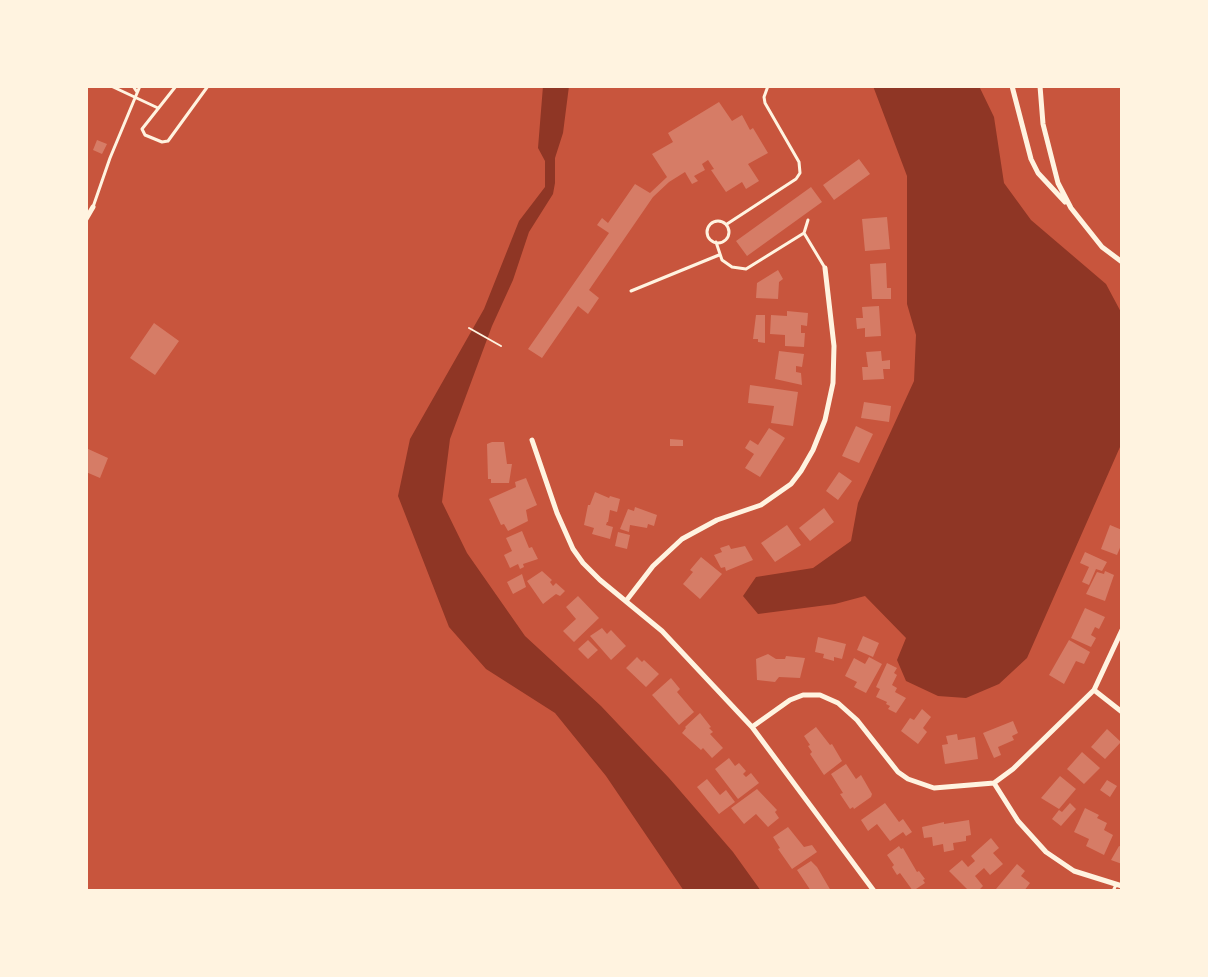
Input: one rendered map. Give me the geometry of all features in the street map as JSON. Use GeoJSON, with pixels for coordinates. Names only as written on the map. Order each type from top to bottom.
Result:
{"type":"FeatureCollection","features":[{"type":"Feature","properties":{"kind":"street"},"geometry":{"type":"LineString","coordinates":[[1012,86],[1031,159],[1038,172],[1102,247],[1122,262]]}},
{"type":"Feature","properties":{"kind":"street"},"geometry":{"type":"LineString","coordinates":[[1040,86],[1043,124],[1050,156],[1058,183],[1070,208]]}},
{"type":"Feature","properties":{"kind":"street"},"geometry":{"type":"LineString","coordinates":[[86,219],[93,208]]}},
{"type":"Feature","properties":{"kind":"street"},"geometry":{"type":"LineString","coordinates":[[626,601],[653,566],[682,539],[717,520],[761,505],[791,484],[813,450],[825,420],[833,383],[834,346],[825,268]]}},
{"type":"Feature","properties":{"kind":"street"},"geometry":{"type":"LineString","coordinates":[[532,440],[557,513],[573,549],[590,571],[662,631],[752,727],[874,891]]}},
{"type":"Feature","properties":{"kind":"street"},"geometry":{"type":"LineString","coordinates":[[752,727],[790,700],[804,695],[820,695],[838,703],[857,720],[898,772],[908,779],[934,788],[994,783],[1013,769],[1094,690],[1122,630]]}},
{"type":"Feature","properties":{"kind":"street"},"geometry":{"type":"LineString","coordinates":[[1094,690],[1122,712]]}},
{"type":"Feature","properties":{"kind":"street"},"geometry":{"type":"LineString","coordinates":[[994,783],[1018,821],[1046,852],[1074,871],[1117,887]]}},
{"type":"Feature","properties":{"kind":"lane"},"geometry":{"type":"LineString","coordinates":[[111,86],[158,108]]}},
{"type":"Feature","properties":{"kind":"lane"},"geometry":{"type":"LineString","coordinates":[[133,86],[137,92]]}},
{"type":"Feature","properties":{"kind":"lane"},"geometry":{"type":"LineString","coordinates":[[93,208],[134,97],[140,86]]}},
{"type":"Feature","properties":{"kind":"lane"},"geometry":{"type":"LineString","coordinates":[[176,86],[142,131],[165,142],[208,86]]}},
{"type":"Feature","properties":{"kind":"lane"},"geometry":{"type":"LineString","coordinates":[[727,224],[796,179],[800,173],[799,162],[765,103],[764,97],[768,86]]}},
{"type":"Feature","properties":{"kind":"lane"},"geometry":{"type":"LineString","coordinates":[[727,224],[719,220],[708,226],[707,234],[716,242],[722,260],[732,267],[746,269],[804,234],[808,220]]}},
{"type":"Feature","properties":{"kind":"lane"},"geometry":{"type":"LineString","coordinates":[[716,242],[720,243],[728,237],[727,224]]}},
{"type":"Feature","properties":{"kind":"lane"},"geometry":{"type":"LineString","coordinates":[[804,234],[825,268]]}},
{"type":"Feature","properties":{"kind":"lane"},"geometry":{"type":"LineString","coordinates":[[631,291],[719,255]]}},
{"type":"Feature","properties":{"kind":"path"},"geometry":{"type":"LineString","coordinates":[[469,328],[501,346]]}},
{"type":"Feature","properties":{"kind":"shaded area"},"geometry":{"type":"Polygon","coordinates":[[[543,86],[569,86],[563,133],[555,158],[553,194],[529,232],[513,280],[492,326],[450,439],[442,502],[467,553],[525,636],[601,706],[669,778],[733,852],[761,891],[684,891],[606,776],[555,713],[486,669],[449,627],[398,496],[410,439],[484,309],[519,221],[545,187],[545,161],[538,148],[543,86]]]}},
{"type":"Feature","properties":{"kind":"shaded area"},"geometry":{"type":"Polygon","coordinates":[[[873,86],[979,86],[994,117],[1004,183],[1031,220],[1106,284],[1122,314],[1120,447],[1027,658],[999,684],[966,698],[938,696],[906,681],[897,660],[906,638],[865,596],[835,604],[758,614],[743,596],[756,577],[813,568],[851,541],[858,503],[914,381],[916,335],[907,304],[907,176],[873,86]]]}},
{"type":"Feature","properties":{"kind":"building"},"geometry":{"type":"Polygon","coordinates":[[[719,102],[732,121],[742,115],[750,130],[753,128],[768,153],[748,164],[759,181],[746,189],[742,182],[726,192],[711,170],[714,169],[708,160],[702,164],[705,170],[694,176],[698,181],[692,184],[685,172],[669,182],[653,197],[589,290],[599,298],[588,314],[578,306],[542,358],[528,349],[609,233],[597,225],[602,218],[608,223],[635,184],[650,193],[667,177],[652,154],[673,142],[668,133],[719,102]]]}},
{"type":"Feature","properties":{"kind":"building"},"geometry":{"type":"Polygon","coordinates":[[[97,140],[107,144],[102,154],[93,150],[97,140]]]}},
{"type":"Feature","properties":{"kind":"building"},"geometry":{"type":"Polygon","coordinates":[[[859,159],[870,174],[834,200],[823,185],[859,159]]]}},
{"type":"Feature","properties":{"kind":"building"},"geometry":{"type":"Polygon","coordinates":[[[811,187],[822,202],[747,256],[736,241],[811,187]]]}},
{"type":"Feature","properties":{"kind":"building"},"geometry":{"type":"Polygon","coordinates":[[[887,217],[890,249],[865,251],[862,219],[887,217]]]}},
{"type":"Feature","properties":{"kind":"building"},"geometry":{"type":"Polygon","coordinates":[[[886,263],[887,288],[891,288],[891,299],[872,299],[870,264],[886,263]]]}},
{"type":"Feature","properties":{"kind":"building"},"geometry":{"type":"Polygon","coordinates":[[[778,270],[783,279],[779,282],[778,299],[756,298],[757,283],[778,270]]]}},
{"type":"Feature","properties":{"kind":"building"},"geometry":{"type":"Polygon","coordinates":[[[879,306],[881,336],[865,337],[865,328],[857,329],[856,318],[863,318],[862,307],[879,306]]]}},
{"type":"Feature","properties":{"kind":"building"},"geometry":{"type":"Polygon","coordinates":[[[787,311],[808,313],[807,326],[801,325],[801,333],[805,333],[804,347],[785,346],[785,335],[770,334],[771,315],[787,316],[787,311]]]}},
{"type":"Feature","properties":{"kind":"building"},"geometry":{"type":"Polygon","coordinates":[[[756,315],[765,315],[765,343],[758,342],[758,339],[753,339],[756,315]]]}},
{"type":"Feature","properties":{"kind":"building"},"geometry":{"type":"Polygon","coordinates":[[[154,323],[179,341],[155,375],[130,358],[154,323]]]}},
{"type":"Feature","properties":{"kind":"building"},"geometry":{"type":"Polygon","coordinates":[[[779,351],[804,354],[802,367],[796,366],[796,372],[801,373],[802,385],[775,379],[779,351]]]}},
{"type":"Feature","properties":{"kind":"building"},"geometry":{"type":"Polygon","coordinates":[[[881,351],[882,361],[890,360],[890,369],[883,369],[884,379],[863,380],[862,367],[868,367],[866,352],[881,351]]]}},
{"type":"Feature","properties":{"kind":"building"},"geometry":{"type":"Polygon","coordinates":[[[750,385],[798,392],[793,426],[771,423],[774,406],[748,403],[750,385]]]}},
{"type":"Feature","properties":{"kind":"building"},"geometry":{"type":"Polygon","coordinates":[[[864,402],[891,406],[889,422],[861,418],[864,402]]]}},
{"type":"Feature","properties":{"kind":"building"},"geometry":{"type":"Polygon","coordinates":[[[856,426],[873,434],[859,463],[842,456],[856,426]]]}},
{"type":"Feature","properties":{"kind":"building"},"geometry":{"type":"Polygon","coordinates":[[[769,428],[785,438],[760,477],[745,468],[754,454],[745,448],[750,440],[758,445],[769,428]]]}},
{"type":"Feature","properties":{"kind":"building"},"geometry":{"type":"Polygon","coordinates":[[[670,439],[683,440],[683,446],[670,446],[670,439]]]}},
{"type":"Feature","properties":{"kind":"building"},"geometry":{"type":"Polygon","coordinates":[[[504,442],[507,464],[512,464],[509,483],[491,483],[491,479],[488,479],[487,444],[504,442]]]}},
{"type":"Feature","properties":{"kind":"building"},"geometry":{"type":"Polygon","coordinates":[[[86,448],[108,458],[100,478],[86,472],[86,448]]]}},
{"type":"Feature","properties":{"kind":"building"},"geometry":{"type":"Polygon","coordinates":[[[839,472],[852,481],[838,500],[826,491],[839,472]]]}},
{"type":"Feature","properties":{"kind":"building"},"geometry":{"type":"Polygon","coordinates":[[[526,478],[537,505],[526,510],[528,521],[508,531],[504,524],[501,525],[489,499],[516,487],[515,482],[526,478]]]}},
{"type":"Feature","properties":{"kind":"building"},"geometry":{"type":"Polygon","coordinates":[[[595,492],[609,498],[610,496],[620,499],[617,512],[610,510],[606,525],[613,527],[610,539],[592,534],[594,528],[584,525],[588,505],[590,505],[595,492]]]}},
{"type":"Feature","properties":{"kind":"building"},"geometry":{"type":"Polygon","coordinates":[[[635,507],[657,515],[654,526],[648,524],[647,528],[630,525],[629,532],[620,529],[628,509],[634,511],[635,507]]]}},
{"type":"Feature","properties":{"kind":"building"},"geometry":{"type":"Polygon","coordinates":[[[824,508],[834,522],[810,541],[799,528],[824,508]]]}},
{"type":"Feature","properties":{"kind":"building"},"geometry":{"type":"Polygon","coordinates":[[[787,525],[801,545],[775,562],[761,543],[787,525]]]}},
{"type":"Feature","properties":{"kind":"building"},"geometry":{"type":"Polygon","coordinates":[[[1110,525],[1122,530],[1122,543],[1117,555],[1101,549],[1110,525]]]}},
{"type":"Feature","properties":{"kind":"building"},"geometry":{"type":"Polygon","coordinates":[[[522,531],[529,548],[532,547],[538,559],[523,564],[524,567],[520,569],[518,564],[510,568],[504,555],[512,551],[506,538],[522,531]]]}},
{"type":"Feature","properties":{"kind":"building"},"geometry":{"type":"Polygon","coordinates":[[[618,532],[630,535],[627,549],[615,546],[618,532]]]}},
{"type":"Feature","properties":{"kind":"building"},"geometry":{"type":"Polygon","coordinates":[[[729,545],[731,549],[745,546],[753,560],[726,571],[725,567],[721,568],[714,555],[722,552],[720,548],[729,545]]]}},
{"type":"Feature","properties":{"kind":"building"},"geometry":{"type":"Polygon","coordinates":[[[1085,552],[1107,562],[1102,571],[1096,569],[1089,585],[1082,582],[1089,567],[1080,563],[1085,552]]]}},
{"type":"Feature","properties":{"kind":"building"},"geometry":{"type":"Polygon","coordinates":[[[701,557],[722,574],[700,599],[683,584],[693,572],[690,570],[701,557]]]}},
{"type":"Feature","properties":{"kind":"building"},"geometry":{"type":"Polygon","coordinates":[[[542,571],[552,580],[550,582],[553,586],[556,583],[565,591],[560,596],[556,594],[543,604],[527,581],[542,571]]]}},
{"type":"Feature","properties":{"kind":"building"},"geometry":{"type":"Polygon","coordinates":[[[1105,571],[1114,575],[1105,601],[1086,594],[1097,572],[1104,574],[1105,571]]]}},
{"type":"Feature","properties":{"kind":"building"},"geometry":{"type":"Polygon","coordinates":[[[522,574],[526,587],[513,594],[507,582],[522,574]]]}},
{"type":"Feature","properties":{"kind":"building"},"geometry":{"type":"Polygon","coordinates":[[[578,596],[599,618],[574,642],[563,631],[576,619],[566,607],[578,596]]]}},
{"type":"Feature","properties":{"kind":"building"},"geometry":{"type":"Polygon","coordinates":[[[1085,608],[1105,617],[1099,629],[1095,627],[1091,635],[1096,638],[1091,647],[1071,638],[1085,608]]]}},
{"type":"Feature","properties":{"kind":"building"},"geometry":{"type":"Polygon","coordinates":[[[602,628],[607,634],[611,630],[626,646],[611,660],[590,636],[602,628]]]}},
{"type":"Feature","properties":{"kind":"building"},"geometry":{"type":"Polygon","coordinates":[[[863,636],[879,643],[873,657],[857,650],[863,636]]]}},
{"type":"Feature","properties":{"kind":"building"},"geometry":{"type":"Polygon","coordinates":[[[818,637],[846,644],[842,659],[834,657],[834,661],[823,658],[824,654],[815,652],[818,637]]]}},
{"type":"Feature","properties":{"kind":"building"},"geometry":{"type":"Polygon","coordinates":[[[588,640],[598,650],[588,659],[578,649],[588,640]]]}},
{"type":"Feature","properties":{"kind":"building"},"geometry":{"type":"Polygon","coordinates":[[[1069,640],[1090,652],[1084,664],[1076,661],[1064,684],[1049,675],[1069,640]]]}},
{"type":"Feature","properties":{"kind":"building"},"geometry":{"type":"Polygon","coordinates":[[[768,654],[776,659],[785,659],[786,656],[805,658],[800,678],[779,677],[775,682],[757,680],[756,659],[768,654]]]}},
{"type":"Feature","properties":{"kind":"building"},"geometry":{"type":"Polygon","coordinates":[[[637,657],[642,662],[644,660],[659,674],[646,687],[626,668],[637,657]]]}},
{"type":"Feature","properties":{"kind":"building"},"geometry":{"type":"Polygon","coordinates":[[[869,657],[882,664],[866,693],[854,687],[857,682],[845,676],[854,658],[865,664],[869,657]]]}},
{"type":"Feature","properties":{"kind":"building"},"geometry":{"type":"Polygon","coordinates":[[[887,663],[897,668],[894,673],[897,675],[892,685],[897,688],[895,692],[906,698],[896,713],[888,709],[890,706],[886,704],[887,702],[876,697],[880,689],[876,687],[887,663]]]}},
{"type":"Feature","properties":{"kind":"building"},"geometry":{"type":"Polygon","coordinates":[[[671,678],[680,689],[677,692],[694,712],[679,725],[652,695],[671,678]]]}},
{"type":"Feature","properties":{"kind":"building"},"geometry":{"type":"Polygon","coordinates":[[[922,709],[931,717],[923,728],[927,732],[918,744],[901,731],[910,718],[914,720],[922,709]]]}},
{"type":"Feature","properties":{"kind":"building"},"geometry":{"type":"Polygon","coordinates":[[[700,713],[711,727],[709,728],[713,732],[710,734],[723,748],[712,758],[703,748],[701,750],[682,733],[685,727],[700,713]]]}},
{"type":"Feature","properties":{"kind":"building"},"geometry":{"type":"Polygon","coordinates":[[[1013,721],[1018,733],[1012,736],[1014,740],[998,747],[1001,755],[994,758],[983,733],[1013,721]]]}},
{"type":"Feature","properties":{"kind":"building"},"geometry":{"type":"Polygon","coordinates":[[[816,727],[830,745],[832,744],[842,761],[824,775],[810,754],[812,752],[808,746],[810,745],[804,736],[816,727]]]}},
{"type":"Feature","properties":{"kind":"building"},"geometry":{"type":"Polygon","coordinates":[[[1107,729],[1121,742],[1105,759],[1091,747],[1107,729]]]}},
{"type":"Feature","properties":{"kind":"building"},"geometry":{"type":"Polygon","coordinates":[[[957,734],[958,740],[975,737],[978,759],[945,764],[942,745],[948,744],[946,736],[957,734]]]}},
{"type":"Feature","properties":{"kind":"building"},"geometry":{"type":"Polygon","coordinates":[[[1082,752],[1100,768],[1084,784],[1067,769],[1082,752]]]}},
{"type":"Feature","properties":{"kind":"building"},"geometry":{"type":"Polygon","coordinates":[[[729,758],[735,766],[739,763],[746,771],[743,774],[746,777],[751,773],[759,783],[738,799],[715,769],[729,758]]]}},
{"type":"Feature","properties":{"kind":"building"},"geometry":{"type":"Polygon","coordinates":[[[846,764],[856,779],[861,775],[872,794],[871,797],[854,809],[853,807],[850,809],[840,794],[843,793],[831,774],[846,764]]]}},
{"type":"Feature","properties":{"kind":"building"},"geometry":{"type":"Polygon","coordinates":[[[1060,776],[1076,789],[1059,809],[1041,798],[1060,776]]]}},
{"type":"Feature","properties":{"kind":"building"},"geometry":{"type":"Polygon","coordinates":[[[707,779],[720,795],[726,790],[735,802],[719,814],[697,787],[707,779]]]}},
{"type":"Feature","properties":{"kind":"building"},"geometry":{"type":"Polygon","coordinates":[[[1107,780],[1117,786],[1110,797],[1100,790],[1107,780]]]}},
{"type":"Feature","properties":{"kind":"building"},"geometry":{"type":"Polygon","coordinates":[[[757,789],[777,810],[775,812],[779,818],[768,827],[756,814],[744,824],[731,808],[757,789]]]}},
{"type":"Feature","properties":{"kind":"building"},"geometry":{"type":"Polygon","coordinates":[[[885,803],[899,822],[903,819],[912,832],[906,836],[903,832],[890,841],[877,824],[868,831],[861,820],[885,803]]]}},
{"type":"Feature","properties":{"kind":"building"},"geometry":{"type":"Polygon","coordinates":[[[1070,803],[1076,809],[1061,826],[1052,819],[1059,810],[1062,812],[1070,803]]]}},
{"type":"Feature","properties":{"kind":"building"},"geometry":{"type":"Polygon","coordinates":[[[1085,808],[1099,815],[1097,818],[1107,823],[1104,830],[1113,835],[1104,855],[1086,846],[1089,839],[1074,832],[1085,808]]]}},
{"type":"Feature","properties":{"kind":"building"},"geometry":{"type":"Polygon","coordinates":[[[969,820],[971,835],[966,836],[966,841],[953,843],[954,850],[944,852],[943,844],[933,846],[932,837],[924,838],[922,827],[944,822],[944,824],[969,820]]]}},
{"type":"Feature","properties":{"kind":"building"},"geometry":{"type":"Polygon","coordinates":[[[788,827],[804,847],[812,845],[817,852],[792,869],[778,849],[780,848],[773,837],[788,827]]]}},
{"type":"Feature","properties":{"kind":"building"},"geometry":{"type":"Polygon","coordinates":[[[991,838],[999,848],[993,853],[1003,864],[990,875],[984,868],[975,876],[983,886],[978,891],[969,891],[949,871],[962,860],[968,867],[975,861],[971,856],[991,838]]]}},
{"type":"Feature","properties":{"kind":"building"},"geometry":{"type":"Polygon","coordinates":[[[899,846],[901,849],[903,848],[917,872],[919,871],[925,879],[923,880],[925,883],[913,891],[900,873],[897,875],[892,867],[894,865],[887,855],[899,846]]]}},
{"type":"Feature","properties":{"kind":"building"},"geometry":{"type":"Polygon","coordinates":[[[1119,846],[1122,847],[1122,864],[1111,860],[1119,846]]]}},
{"type":"Feature","properties":{"kind":"building"},"geometry":{"type":"Polygon","coordinates":[[[811,861],[817,867],[831,891],[811,891],[797,870],[811,861]]]}},
{"type":"Feature","properties":{"kind":"building"},"geometry":{"type":"Polygon","coordinates":[[[1017,864],[1025,871],[1021,876],[1030,883],[1024,891],[998,891],[996,889],[1017,864]]]}}]}
